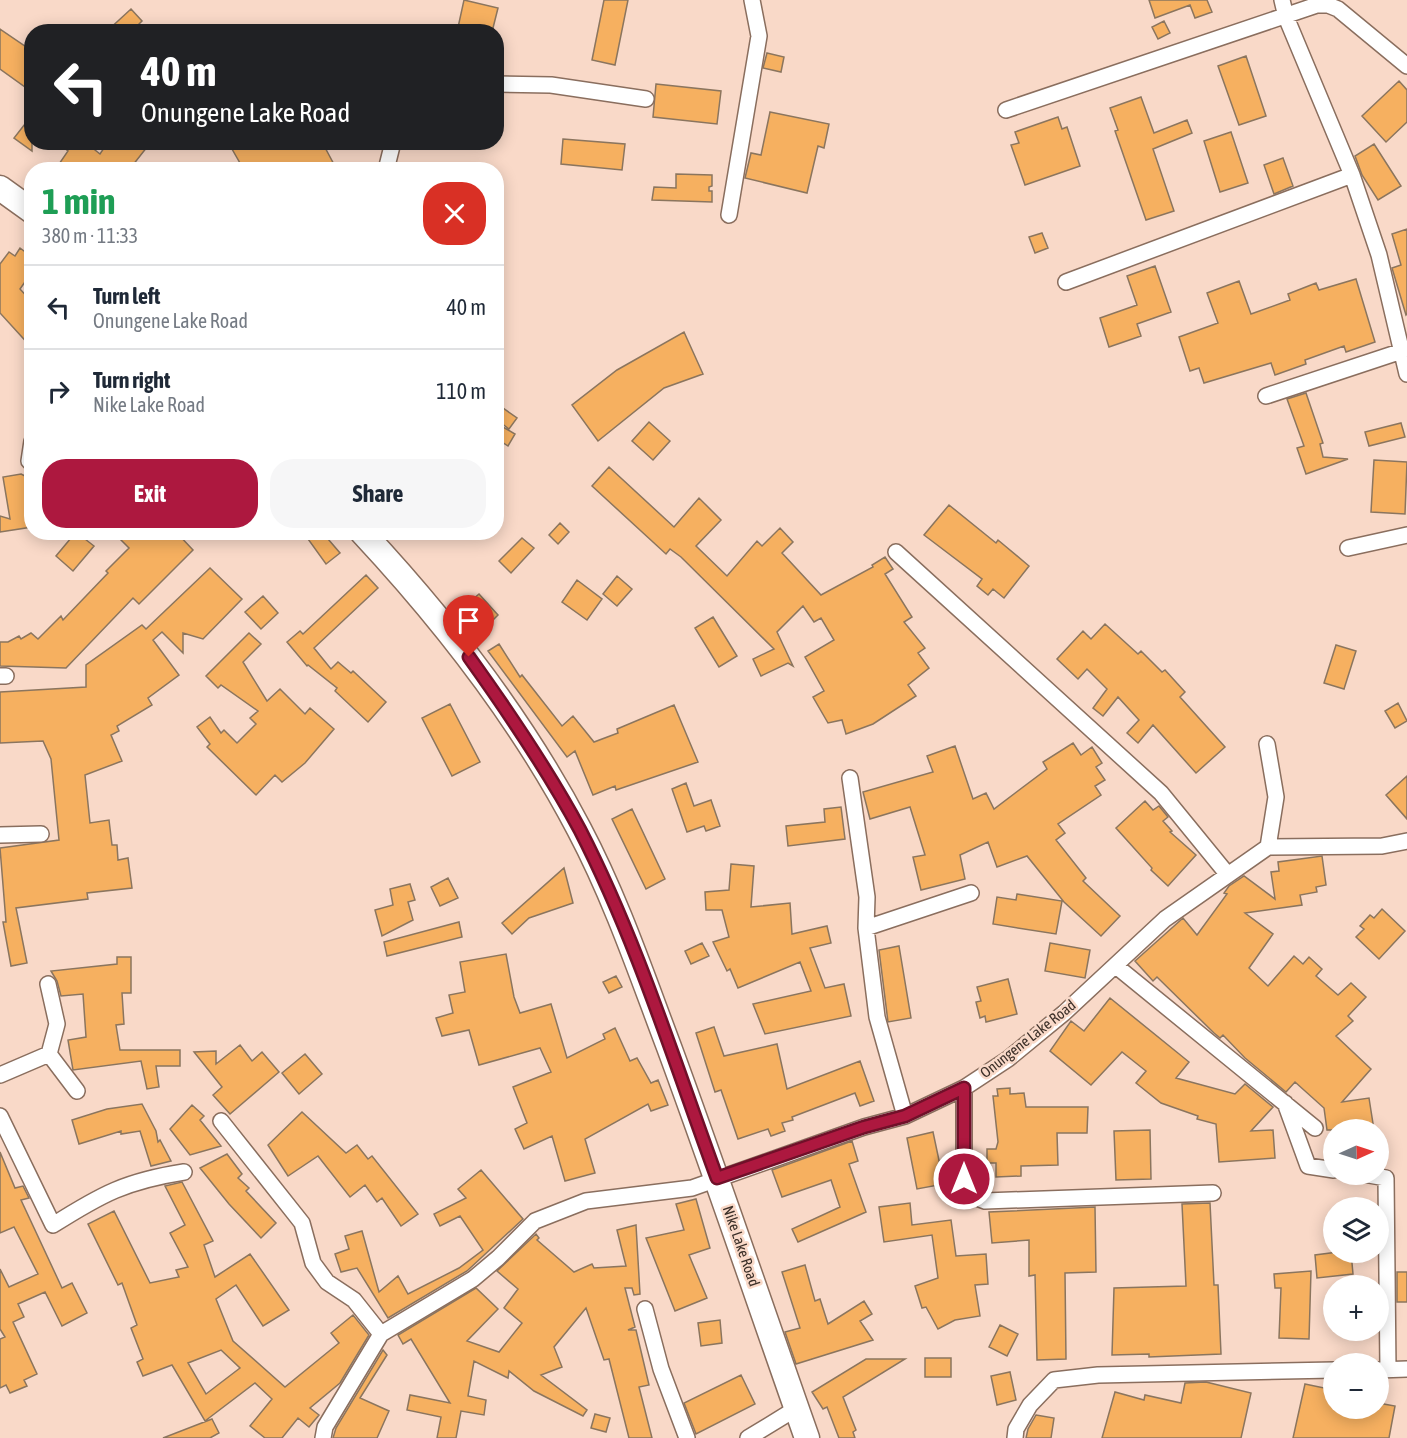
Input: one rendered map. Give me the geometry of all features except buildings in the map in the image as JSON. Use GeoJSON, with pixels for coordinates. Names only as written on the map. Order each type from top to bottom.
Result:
{"type":"FeatureCollection","features":[{"type":"Feature","properties":{"kind":"main road"},"geometry":{"type":"LineString","coordinates":[[0,188],[24,205]]}},
{"type":"Feature","properties":{"kind":"main road","name":"Nike Lake Road"},"geometry":{"type":"LineString","coordinates":[[369,540],[452,634],[493,691],[556,788],[580,831],[633,946],[717,1178],[807,1438]]}},
{"type":"Feature","properties":{"kind":"street"},"geometry":{"type":"LineString","coordinates":[[729,215],[759,36],[752,0]]}},
{"type":"Feature","properties":{"kind":"street"},"geometry":{"type":"LineString","coordinates":[[1282,0],[1286,17],[1352,175],[1379,255],[1407,374]]}},
{"type":"Feature","properties":{"kind":"street"},"geometry":{"type":"LineString","coordinates":[[1006,110],[1304,9],[1328,5],[1338,9],[1407,66]]}},
{"type":"Feature","properties":{"kind":"street"},"geometry":{"type":"LineString","coordinates":[[504,84],[551,85],[646,99]]}},
{"type":"Feature","properties":{"kind":"street"},"geometry":{"type":"LineString","coordinates":[[1066,282],[1352,175]]}},
{"type":"Feature","properties":{"kind":"street"},"geometry":{"type":"LineString","coordinates":[[1266,396],[1402,351]]}},
{"type":"Feature","properties":{"kind":"street"},"geometry":{"type":"LineString","coordinates":[[1348,548],[1407,535]]}},
{"type":"Feature","properties":{"kind":"street"},"geometry":{"type":"LineString","coordinates":[[896,552],[1161,793],[1228,875]]}},
{"type":"Feature","properties":{"kind":"street"},"geometry":{"type":"LineString","coordinates":[[1267,744],[1276,797],[1268,847],[1382,846],[1407,841]]}},
{"type":"Feature","properties":{"kind":"street"},"geometry":{"type":"LineString","coordinates":[[850,778],[867,897],[866,928],[878,1017],[905,1116]]}},
{"type":"Feature","properties":{"kind":"street"},"geometry":{"type":"LineString","coordinates":[[0,835],[41,834]]}},
{"type":"Feature","properties":{"kind":"street","name":"Onungene Lake Road"},"geometry":{"type":"LineString","coordinates":[[381,1334],[473,1279],[535,1221],[586,1201],[692,1188],[864,1127],[905,1116],[964,1088],[1008,1059],[1116,966],[1165,919],[1268,847]]}},
{"type":"Feature","properties":{"kind":"street"},"geometry":{"type":"LineString","coordinates":[[866,928],[971,893]]}},
{"type":"Feature","properties":{"kind":"street"},"geometry":{"type":"LineString","coordinates":[[1116,966],[1315,1128]]}},
{"type":"Feature","properties":{"kind":"street"},"geometry":{"type":"LineString","coordinates":[[48,984],[57,1024],[49,1054]]}},
{"type":"Feature","properties":{"kind":"street"},"geometry":{"type":"LineString","coordinates":[[0,1075],[49,1054]]}},
{"type":"Feature","properties":{"kind":"street"},"geometry":{"type":"LineString","coordinates":[[49,1054],[77,1091]]}},
{"type":"Feature","properties":{"kind":"street"},"geometry":{"type":"LineString","coordinates":[[964,1088],[964,1179],[972,1196],[985,1201],[1213,1193]]}},
{"type":"Feature","properties":{"kind":"street"},"geometry":{"type":"LineString","coordinates":[[1285,1103],[1308,1166],[1323,1168]]}},
{"type":"Feature","properties":{"kind":"street"},"geometry":{"type":"LineString","coordinates":[[0,1116],[53,1225],[104,1193],[146,1178],[184,1172]]}},
{"type":"Feature","properties":{"kind":"street"},"geometry":{"type":"LineString","coordinates":[[221,1120],[302,1223],[313,1263],[327,1282],[354,1300],[381,1334],[325,1427],[323,1438]]}},
{"type":"Feature","properties":{"kind":"street"},"geometry":{"type":"LineString","coordinates":[[1383,1353],[1386,1185]]}},
{"type":"Feature","properties":{"kind":"street"},"geometry":{"type":"LineString","coordinates":[[645,1309],[661,1369],[687,1438]]}},
{"type":"Feature","properties":{"kind":"street"},"geometry":{"type":"LineString","coordinates":[[1389,1370],[1407,1369]]}},
{"type":"Feature","properties":{"kind":"street"},"geometry":{"type":"LineString","coordinates":[[1015,1438],[1016,1429],[1030,1405],[1054,1380],[1098,1375],[1323,1370]]}},
{"type":"Feature","properties":{"kind":"street"},"geometry":{"type":"LineString","coordinates":[[748,1438],[796,1408]]}},
{"type":"Feature","properties":{"kind":"route"},"geometry":{"type":"LineString","coordinates":[[469,657],[556,788],[580,831],[633,946],[717,1178],[864,1127],[905,1116],[964,1088],[964,1179]]}}]}
